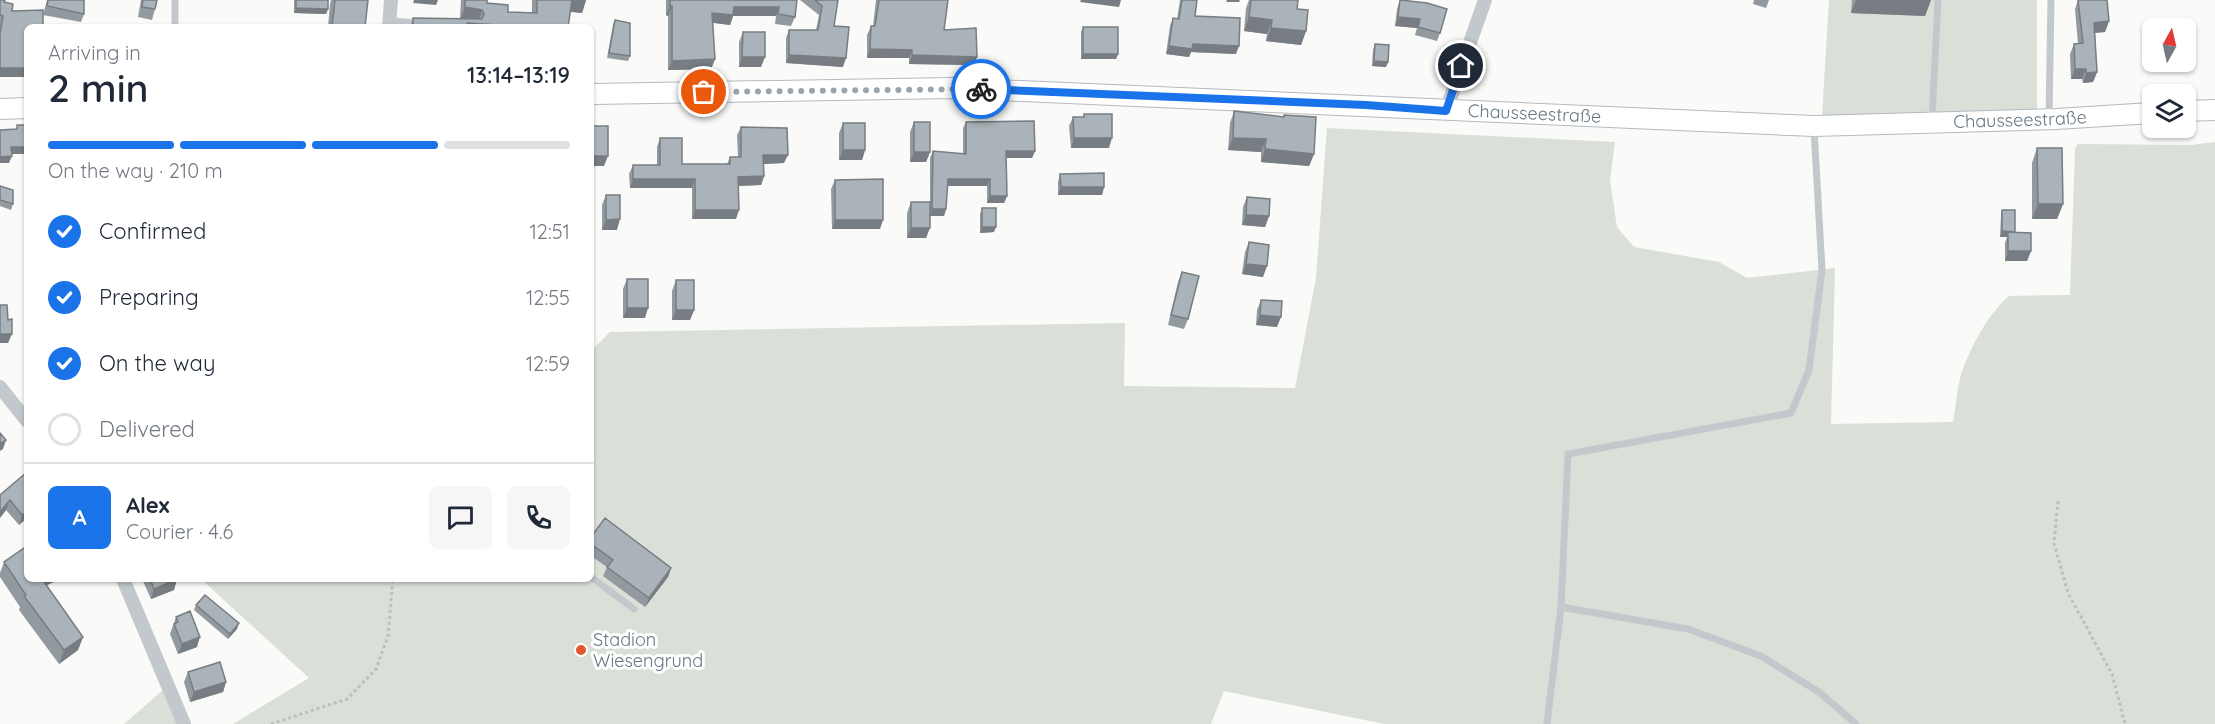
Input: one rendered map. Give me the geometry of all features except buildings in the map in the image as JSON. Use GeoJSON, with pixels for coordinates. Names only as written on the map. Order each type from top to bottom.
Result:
{"type":"FeatureCollection","features":[{"type":"Feature","properties":{"kind":"main road","name":"Chausseestraße"},"geometry":{"type":"LineString","coordinates":[[594,93],[952,88],[1814,126],[2049,119],[2142,114]]}},
{"type":"Feature","properties":{"kind":"main road"},"geometry":{"type":"LineString","coordinates":[[0,109],[24,108]]}},
{"type":"Feature","properties":{"kind":"main road"},"geometry":{"type":"LineString","coordinates":[[2196,111],[2215,110]]}},
{"type":"Feature","properties":{"kind":"street"},"geometry":{"type":"LineString","coordinates":[[389,24],[391,0]]}},
{"type":"Feature","properties":{"kind":"street"},"geometry":{"type":"LineString","coordinates":[[1446,111],[1485,0]]}},
{"type":"Feature","properties":{"kind":"street"},"geometry":{"type":"LineString","coordinates":[[0,387],[24,417]]}},
{"type":"Feature","properties":{"kind":"street"},"geometry":{"type":"LineString","coordinates":[[124,582],[184,724]]}},
{"type":"Feature","properties":{"kind":"lane"},"geometry":{"type":"LineString","coordinates":[[175,0],[175,24]]}},
{"type":"Feature","properties":{"kind":"lane"},"geometry":{"type":"LineString","coordinates":[[1932,123],[1938,0]]}},
{"type":"Feature","properties":{"kind":"lane"},"geometry":{"type":"LineString","coordinates":[[2049,119],[2051,0]]}},
{"type":"Feature","properties":{"kind":"lane"},"geometry":{"type":"LineString","coordinates":[[389,24],[432,24]]}},
{"type":"Feature","properties":{"kind":"lane"},"geometry":{"type":"LineString","coordinates":[[1546,724],[1561,607],[1568,454],[1791,413],[1809,370],[1822,270],[1814,126]]}},
{"type":"Feature","properties":{"kind":"lane"},"geometry":{"type":"LineString","coordinates":[[594,579],[634,609]]}},
{"type":"Feature","properties":{"kind":"lane"},"geometry":{"type":"LineString","coordinates":[[1561,607],[1688,629],[1761,656],[1820,692],[1856,724]]}},
{"type":"Feature","properties":{"kind":"path"},"geometry":{"type":"LineString","coordinates":[[2058,501],[2054,543],[2068,593],[2112,674],[2125,724]]}},
{"type":"Feature","properties":{"kind":"path"},"geometry":{"type":"LineString","coordinates":[[271,724],[347,699],[376,669],[388,636],[393,582]]}},
{"type":"Feature","properties":{"kind":"shaded area"},"geometry":{"type":"Polygon","coordinates":[[[1829,0],[2037,0],[2037,110],[1822,116],[1829,0]]]}},
{"type":"Feature","properties":{"kind":"shaded area"},"geometry":{"type":"Polygon","coordinates":[[[1327,128],[1615,142],[1610,180],[1617,227],[1634,247],[1719,262],[1747,278],[1835,268],[1831,424],[1953,422],[1959,383],[1966,361],[1981,330],[2001,303],[2009,296],[2070,295],[2075,149],[2078,144],[2191,145],[2215,142],[2215,724],[1384,724],[1224,691],[1211,724],[233,724],[309,678],[204,582],[594,582],[594,348],[610,332],[1125,323],[1124,386],[1295,388],[1316,278],[1327,128]]]}},
{"type":"Feature","properties":{"kind":"shaded area"},"geometry":{"type":"Polygon","coordinates":[[[163,690],[177,724],[124,724],[163,690]]]}},
{"type":"Feature","properties":{"kind":"way so far"},"geometry":{"type":"LineString","coordinates":[[704,92],[981,89]]}},
{"type":"Feature","properties":{"kind":"place","name":"Stadion Wiesengrund"},"geometry":{"type":"Point","coordinates":[581,650]}},
{"type":"Feature","properties":{"kind":"route"},"geometry":{"type":"LineString","coordinates":[[981,89],[1366,105],[1446,111],[1461,66]]}}]}
